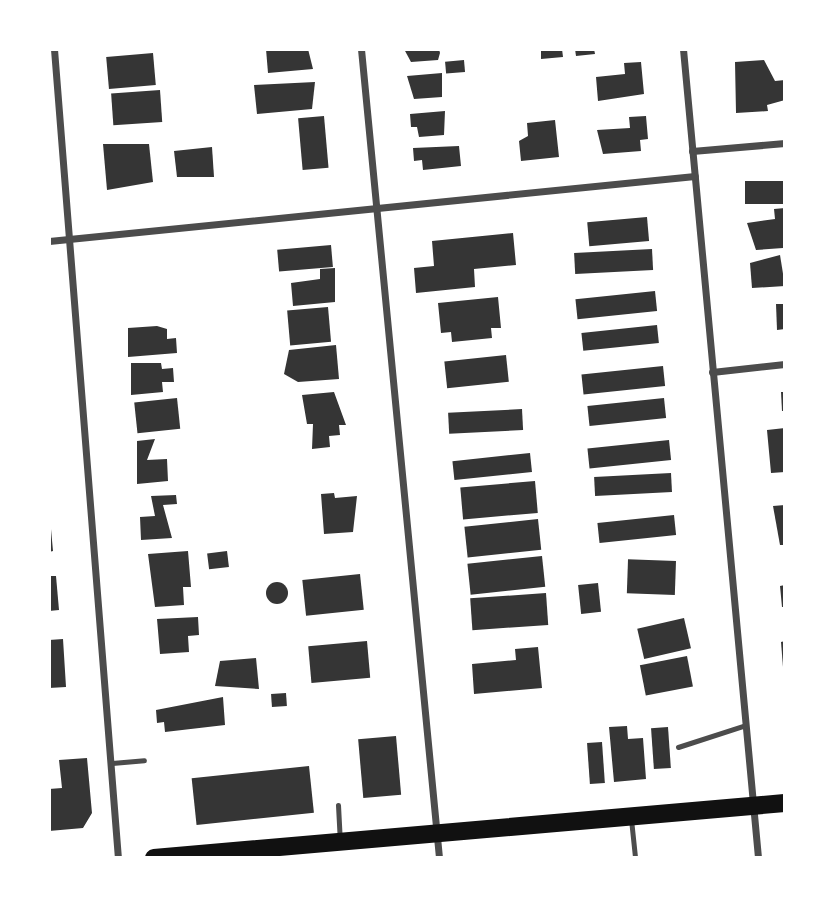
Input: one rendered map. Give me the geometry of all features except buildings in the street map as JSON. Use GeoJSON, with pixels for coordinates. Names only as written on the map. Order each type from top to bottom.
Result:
{"type":"FeatureCollection","features":[{"type":"Feature","properties":{"kind":"main road"},"geometry":{"type":"LineString","coordinates":[[154,858],[263,853],[340,842],[785,803]]}},
{"type":"Feature","properties":{"kind":"street"},"geometry":{"type":"LineString","coordinates":[[54,49],[118,858]]}},
{"type":"Feature","properties":{"kind":"street"},"geometry":{"type":"LineString","coordinates":[[361,49],[439,858]]}},
{"type":"Feature","properties":{"kind":"street"},"geometry":{"type":"LineString","coordinates":[[683,49],[758,858]]}},
{"type":"Feature","properties":{"kind":"street"},"geometry":{"type":"LineString","coordinates":[[692,151],[785,143]]}},
{"type":"Feature","properties":{"kind":"street"},"geometry":{"type":"LineString","coordinates":[[49,240],[376,203],[695,176]]}},
{"type":"Feature","properties":{"kind":"street"},"geometry":{"type":"LineString","coordinates":[[712,372],[785,365]]}},
{"type":"Feature","properties":{"kind":"lane"},"geometry":{"type":"LineString","coordinates":[[678,747],[746,725]]}},
{"type":"Feature","properties":{"kind":"lane"},"geometry":{"type":"LineString","coordinates":[[112,763],[144,760]]}},
{"type":"Feature","properties":{"kind":"lane"},"geometry":{"type":"LineString","coordinates":[[338,805],[340,842]]}},
{"type":"Feature","properties":{"kind":"lane"},"geometry":{"type":"LineString","coordinates":[[631,816],[635,858]]}}]}
